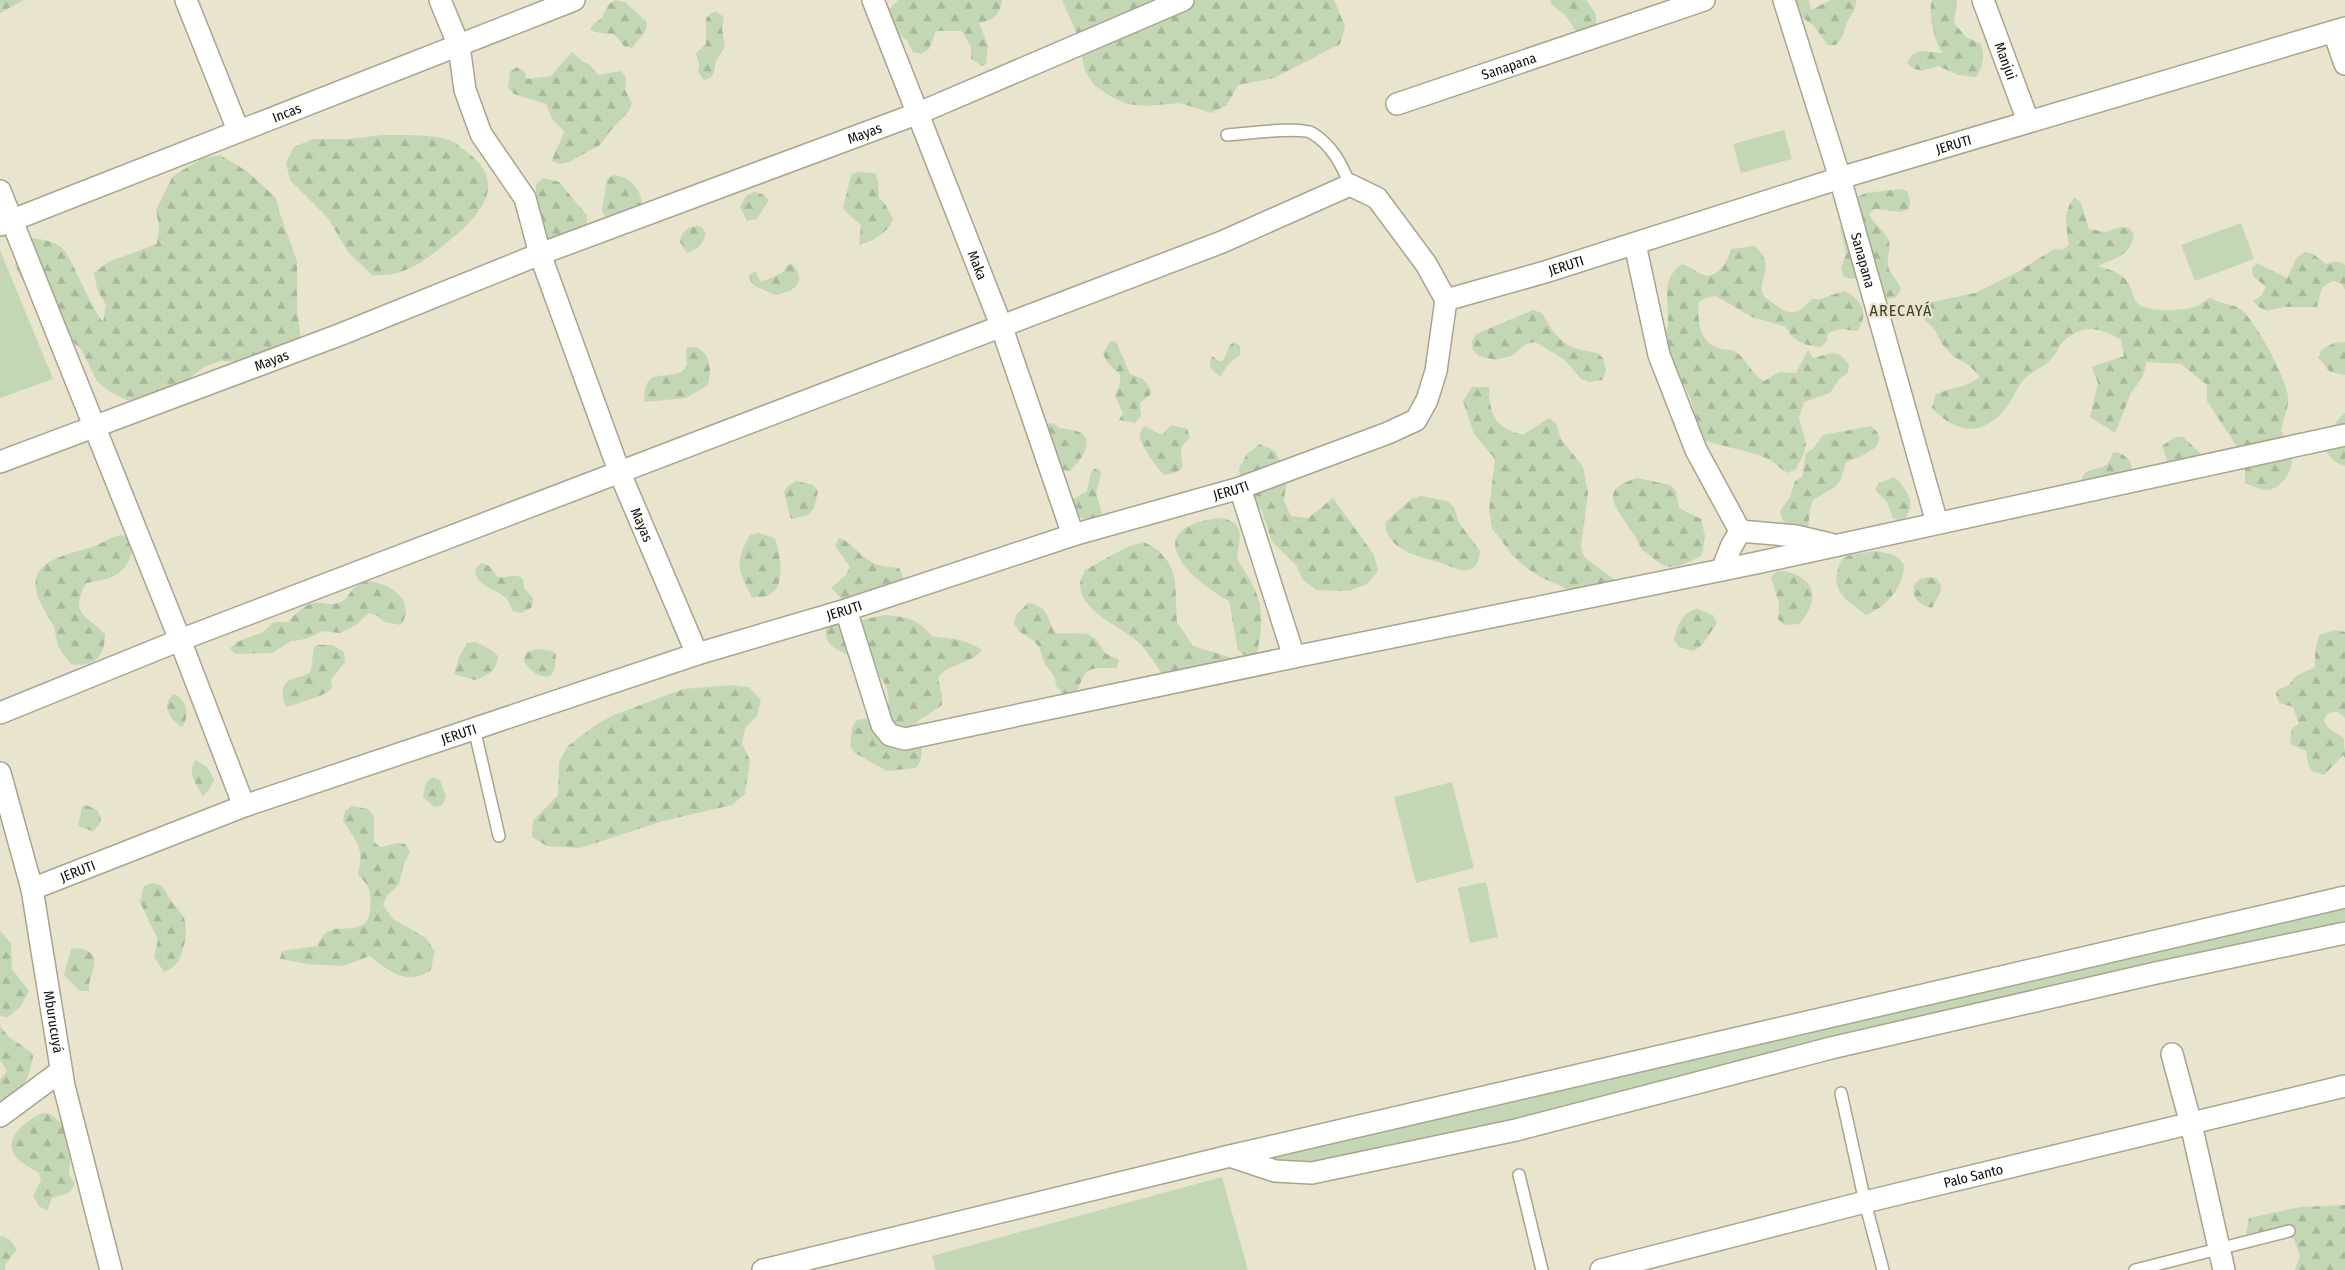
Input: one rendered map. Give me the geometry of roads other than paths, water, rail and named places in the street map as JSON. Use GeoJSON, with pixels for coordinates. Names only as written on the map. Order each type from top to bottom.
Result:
{"type":"FeatureCollection","features":[{"type":"Feature","properties":{"kind":"street"},"geometry":{"type":"LineString","coordinates":[[186,0],[238,130]]}},
{"type":"Feature","properties":{"kind":"street","name":"Mayas"},"geometry":{"type":"LineString","coordinates":[[440,0],[459,46],[465,90],[480,134],[502,162],[525,198],[540,254],[619,471],[697,654]]}},
{"type":"Feature","properties":{"kind":"street","name":"Incas"},"geometry":{"type":"LineString","coordinates":[[6,223],[238,130],[574,0]]}},
{"type":"Feature","properties":{"kind":"street","name":"Maka"},"geometry":{"type":"LineString","coordinates":[[873,0],[919,113],[1001,326],[1073,535]]}},
{"type":"Feature","properties":{"kind":"street","name":"Mayas"},"geometry":{"type":"LineString","coordinates":[[0,462],[330,338],[540,254],[919,113],[1183,0]]}},
{"type":"Feature","properties":{"kind":"street","name":"Sanapana"},"geometry":{"type":"LineString","coordinates":[[1397,104],[1704,0]]}},
{"type":"Feature","properties":{"kind":"street","name":"Sanapana"},"geometry":{"type":"LineString","coordinates":[[1784,0],[1840,178],[1937,523]]}},
{"type":"Feature","properties":{"kind":"street","name":"Manjui"},"geometry":{"type":"LineString","coordinates":[[1983,0],[2028,121]]}},
{"type":"Feature","properties":{"kind":"street"},"geometry":{"type":"LineString","coordinates":[[2339,30],[2345,64]]}},
{"type":"Feature","properties":{"kind":"street","name":"JERUTI"},"geometry":{"type":"LineString","coordinates":[[32,888],[244,806],[474,728],[697,654],[846,610],[1073,535],[1240,488],[1388,433],[1416,420],[1427,400],[1436,371],[1446,300],[1546,272],[1840,178],[2028,121],[2339,30]]}},
{"type":"Feature","properties":{"kind":"street"},"geometry":{"type":"LineString","coordinates":[[0,713],[180,640],[1222,242],[1350,185],[1377,198],[1426,264],[1446,300]]}},
{"type":"Feature","properties":{"kind":"street"},"geometry":{"type":"LineString","coordinates":[[0,191],[6,223],[94,426],[244,806]]}},
{"type":"Feature","properties":{"kind":"street"},"geometry":{"type":"LineString","coordinates":[[1635,244],[1659,355],[1696,450],[1740,531]]}},
{"type":"Feature","properties":{"kind":"street"},"geometry":{"type":"LineString","coordinates":[[846,610],[882,725],[890,735],[905,738],[1294,656],[1722,570],[2345,435]]}},
{"type":"Feature","properties":{"kind":"street"},"geometry":{"type":"LineString","coordinates":[[1240,488],[1294,656]]}},
{"type":"Feature","properties":{"kind":"street"},"geometry":{"type":"LineString","coordinates":[[1740,531],[1796,536],[1835,546]]}},
{"type":"Feature","properties":{"kind":"street"},"geometry":{"type":"LineString","coordinates":[[1722,570],[1730,547],[1740,531]]}},
{"type":"Feature","properties":{"kind":"street","name":"Mburucuyá"},"geometry":{"type":"LineString","coordinates":[[0,775],[32,888],[61,1071],[112,1270]]}},
{"type":"Feature","properties":{"kind":"street"},"geometry":{"type":"LineString","coordinates":[[763,1270],[1230,1156],[2345,897]]}},
{"type":"Feature","properties":{"kind":"street"},"geometry":{"type":"LineString","coordinates":[[1230,1156],[1275,1171],[1312,1173],[1516,1130],[1831,1048],[2156,973],[2345,933]]}},
{"type":"Feature","properties":{"kind":"street"},"geometry":{"type":"LineString","coordinates":[[2172,1054],[2191,1124],[2224,1270]]}},
{"type":"Feature","properties":{"kind":"street"},"geometry":{"type":"LineString","coordinates":[[0,1116],[61,1071]]}},
{"type":"Feature","properties":{"kind":"street","name":"Palo Santo"},"geometry":{"type":"LineString","coordinates":[[1601,1270],[1865,1202],[2345,1086]]}},
{"type":"Feature","properties":{"kind":"lane"},"geometry":{"type":"LineString","coordinates":[[1227,135],[1294,130],[1311,132],[1339,158],[1350,185]]}},
{"type":"Feature","properties":{"kind":"lane"},"geometry":{"type":"LineString","coordinates":[[474,728],[498,836]]}},
{"type":"Feature","properties":{"kind":"lane"},"geometry":{"type":"LineString","coordinates":[[1841,1093],[1865,1202],[1883,1270]]}},
{"type":"Feature","properties":{"kind":"lane"},"geometry":{"type":"LineString","coordinates":[[1519,1175],[1542,1270]]}},
{"type":"Feature","properties":{"kind":"lane"},"geometry":{"type":"LineString","coordinates":[[2135,1270],[2219,1250],[2289,1230]]}},
{"type":"Feature","properties":{"kind":"district","name":"ARECAYÁ"},"geometry":{"type":"Point","coordinates":[1901,310]}}]}
